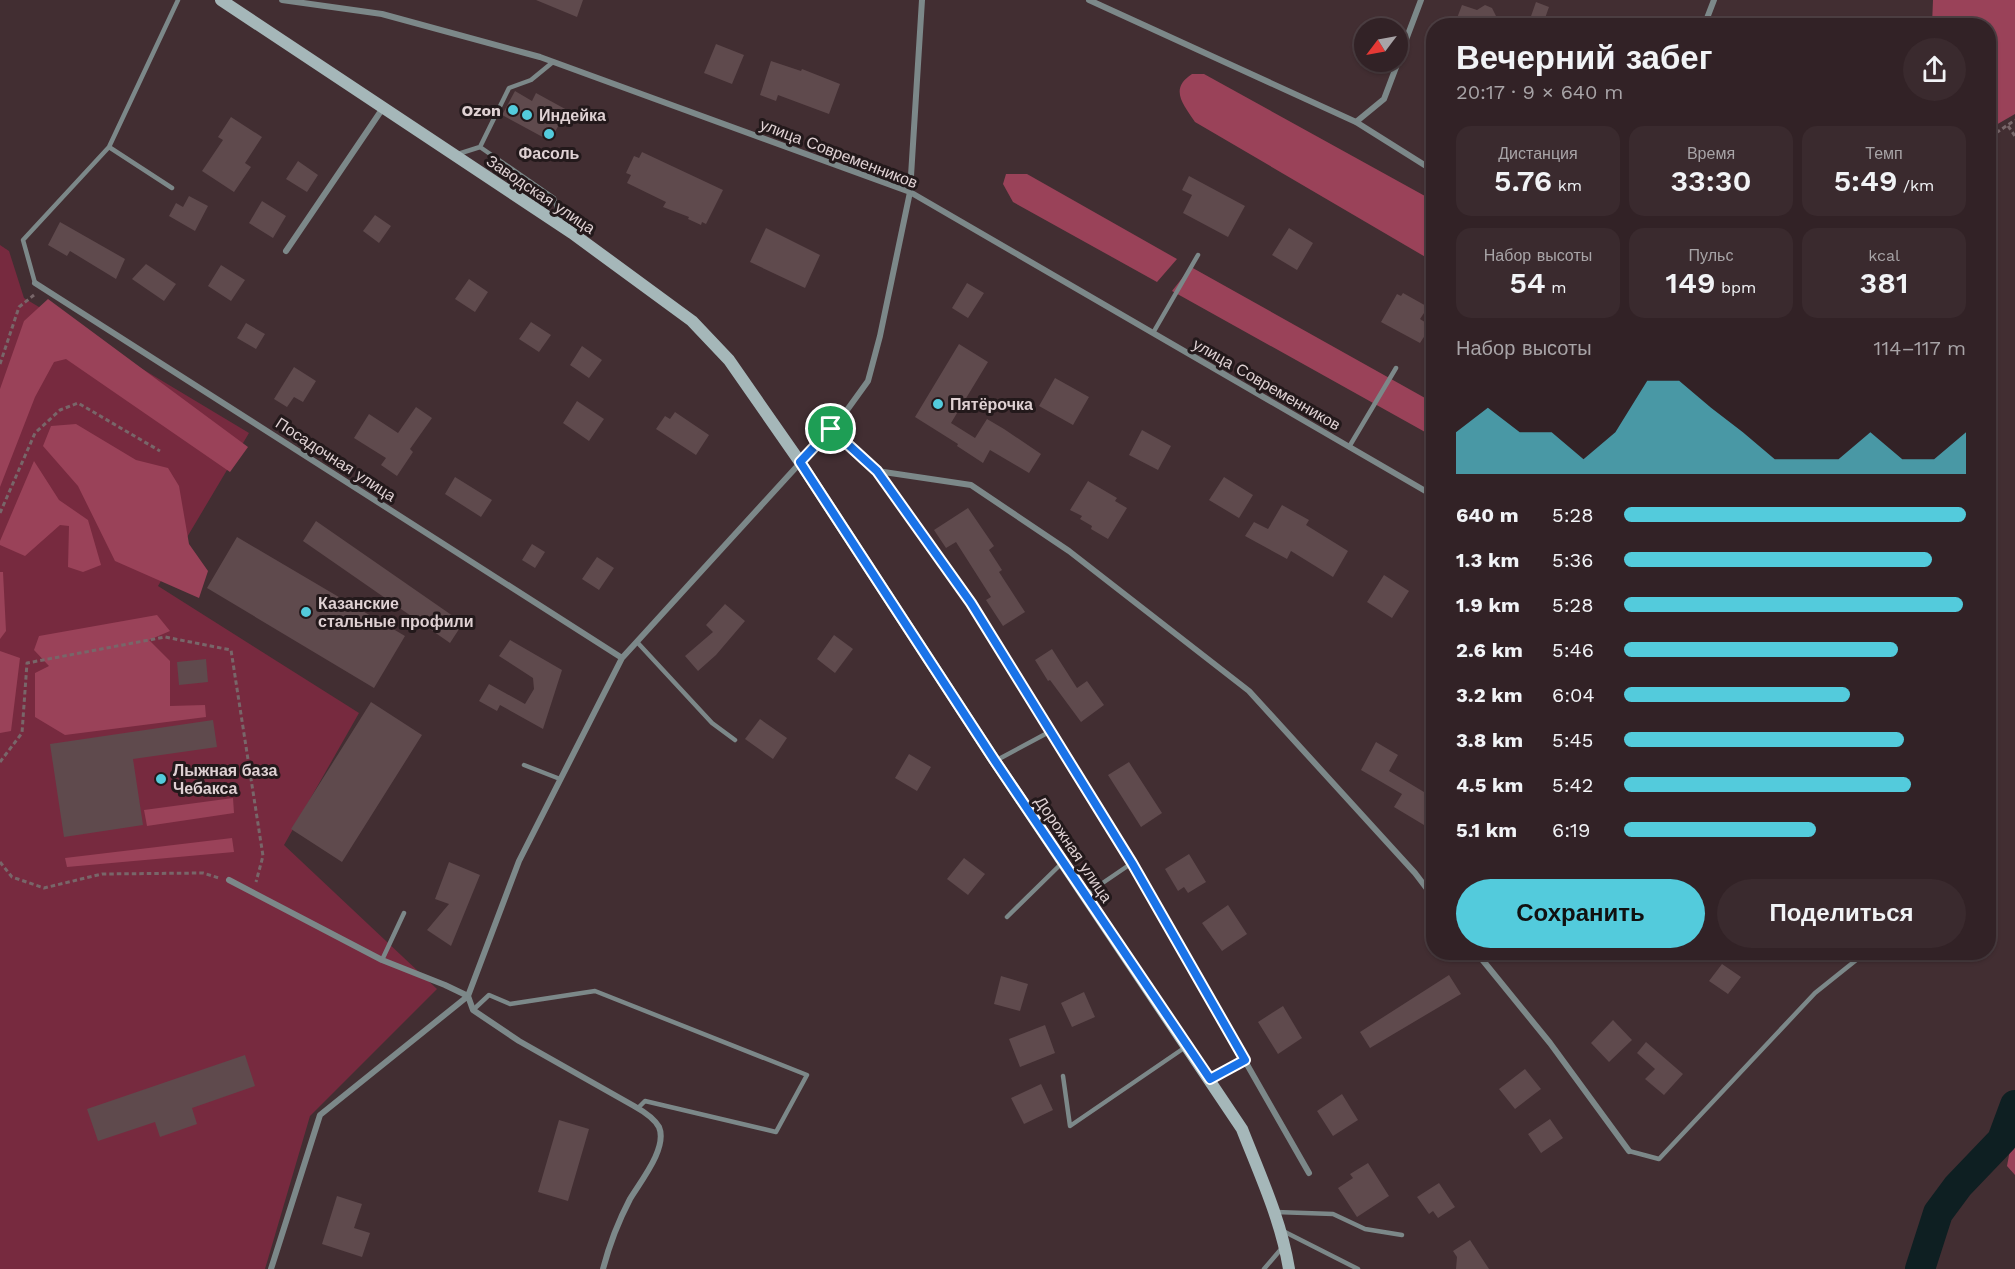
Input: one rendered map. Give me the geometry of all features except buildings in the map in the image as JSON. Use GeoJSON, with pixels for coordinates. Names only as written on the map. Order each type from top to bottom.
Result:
{"type":"FeatureCollection","features":[{"type":"Feature","properties":{"kind":"street","name":"Заводская улица"},"geometry":{"type":"LineString","coordinates":[[221,0],[561,226],[692,321],[729,360],[800,462]]}},
{"type":"Feature","properties":{"kind":"street","name":"улица Современников"},"geometry":{"type":"LineString","coordinates":[[282,0],[382,14],[553,62],[910,192],[1426,491]]}},
{"type":"Feature","properties":{"kind":"street"},"geometry":{"type":"LineString","coordinates":[[271,1269],[320,1115],[468,996],[519,861],[622,658],[842,417],[868,381],[880,336],[910,192],[922,0]]}},
{"type":"Feature","properties":{"kind":"street"},"geometry":{"type":"LineString","coordinates":[[1089,0],[1356,122],[1426,166]]}},
{"type":"Feature","properties":{"kind":"street"},"geometry":{"type":"LineString","coordinates":[[1408,34],[1421,0]]}},
{"type":"Feature","properties":{"kind":"street"},"geometry":{"type":"LineString","coordinates":[[1707,18],[1714,0]]}},
{"type":"Feature","properties":{"kind":"street"},"geometry":{"type":"LineString","coordinates":[[1356,122],[1384,99],[1394,72]]}},
{"type":"Feature","properties":{"kind":"street"},"geometry":{"type":"LineString","coordinates":[[286,251],[383,108]]}},
{"type":"Feature","properties":{"kind":"street","name":"Посадочная улица"},"geometry":{"type":"LineString","coordinates":[[35,283],[622,658]]}},
{"type":"Feature","properties":{"kind":"street"},"geometry":{"type":"LineString","coordinates":[[831,429],[877,471],[971,603],[1132,863],[1310,1173]]}},
{"type":"Feature","properties":{"kind":"street","name":"Дорожная улица"},"geometry":{"type":"LineString","coordinates":[[800,462],[995,761],[1242,1129],[1280,1230],[1288,1269]]}},
{"type":"Feature","properties":{"kind":"street"},"geometry":{"type":"LineString","coordinates":[[877,471],[971,485],[1078,558],[1249,691],[1426,888]]}},
{"type":"Feature","properties":{"kind":"street"},"geometry":{"type":"LineString","coordinates":[[229,880],[382,960],[468,996],[472,1010],[547,1058],[649,1116],[658,1126],[661,1136],[659,1147],[630,1200],[603,1269]]}},
{"type":"Feature","properties":{"kind":"street"},"geometry":{"type":"LineString","coordinates":[[1483,960],[1550,1043],[1629,1151]]}},
{"type":"Feature","properties":{"kind":"lane"},"geometry":{"type":"LineString","coordinates":[[35,283],[24,240],[109,147],[178,0]]}},
{"type":"Feature","properties":{"kind":"lane"},"geometry":{"type":"LineString","coordinates":[[454,155],[480,147],[509,88],[531,80],[553,62]]}},
{"type":"Feature","properties":{"kind":"lane"},"geometry":{"type":"LineString","coordinates":[[109,147],[172,188]]}},
{"type":"Feature","properties":{"kind":"lane"},"geometry":{"type":"LineString","coordinates":[[480,147],[554,198],[561,226]]}},
{"type":"Feature","properties":{"kind":"lane"},"geometry":{"type":"LineString","coordinates":[[1153,333],[1198,255]]}},
{"type":"Feature","properties":{"kind":"lane"},"geometry":{"type":"LineString","coordinates":[[1349,447],[1396,368]]}},
{"type":"Feature","properties":{"kind":"lane"},"geometry":{"type":"LineString","coordinates":[[637,642],[712,723],[735,740]]}},
{"type":"Feature","properties":{"kind":"lane"},"geometry":{"type":"LineString","coordinates":[[995,761],[1051,731]]}},
{"type":"Feature","properties":{"kind":"lane"},"geometry":{"type":"LineString","coordinates":[[524,765],[560,779]]}},
{"type":"Feature","properties":{"kind":"lane"},"geometry":{"type":"LineString","coordinates":[[1007,916],[1063,862]]}},
{"type":"Feature","properties":{"kind":"lane"},"geometry":{"type":"LineString","coordinates":[[1085,895],[1132,863]]}},
{"type":"Feature","properties":{"kind":"lane"},"geometry":{"type":"LineString","coordinates":[[382,960],[404,914]]}},
{"type":"Feature","properties":{"kind":"lane"},"geometry":{"type":"LineString","coordinates":[[1629,1151],[1659,1159],[1815,993],[1856,960]]}},
{"type":"Feature","properties":{"kind":"lane"},"geometry":{"type":"LineString","coordinates":[[472,1010],[489,995],[510,1004],[595,991],[807,1075],[776,1132],[645,1101],[638,1108]]}},
{"type":"Feature","properties":{"kind":"lane"},"geometry":{"type":"LineString","coordinates":[[1063,1076],[1070,1126],[1187,1046]]}},
{"type":"Feature","properties":{"kind":"lane"},"geometry":{"type":"LineString","coordinates":[[1210,1079],[1245,1060]]}},
{"type":"Feature","properties":{"kind":"lane"},"geometry":{"type":"LineString","coordinates":[[1274,1212],[1333,1214],[1365,1228],[1402,1235]]}},
{"type":"Feature","properties":{"kind":"lane"},"geometry":{"type":"LineString","coordinates":[[1280,1230],[1358,1269]]}},
{"type":"Feature","properties":{"kind":"lane"},"geometry":{"type":"LineString","coordinates":[[1264,1269],[1284,1245]]}},
{"type":"Feature","properties":{"kind":"path"},"geometry":{"type":"LineString","coordinates":[[1996,132],[2015,120]]}},
{"type":"Feature","properties":{"kind":"path"},"geometry":{"type":"LineString","coordinates":[[2008,126],[2015,136]]}},
{"type":"Feature","properties":{"kind":"path"},"geometry":{"type":"LineString","coordinates":[[0,364],[19,307],[42,288]]}},
{"type":"Feature","properties":{"kind":"path"},"geometry":{"type":"LineString","coordinates":[[0,513],[35,433],[60,410],[78,403],[160,451]]}},
{"type":"Feature","properties":{"kind":"path"},"geometry":{"type":"LineString","coordinates":[[0,762],[22,733],[27,663],[165,637],[231,650],[263,856],[254,893]]}},
{"type":"Feature","properties":{"kind":"path"},"geometry":{"type":"LineString","coordinates":[[0,862],[12,877],[44,888],[102,874],[203,873],[229,880]]}},
{"type":"Feature","properties":{"kind":"shaded area"},"geometry":{"type":"Polygon","coordinates":[[[1933,0],[2015,0],[2015,114],[1996,125],[1996,18],[1932,18],[1933,0]]]}},
{"type":"Feature","properties":{"kind":"shaded area"},"geometry":{"type":"Polygon","coordinates":[[[1192,74],[1204,74],[1426,197],[1426,257],[1195,122],[1180,97],[1181,85],[1192,74]]]}},
{"type":"Feature","properties":{"kind":"shaded area"},"geometry":{"type":"Polygon","coordinates":[[[1006,174],[1027,174],[1177,259],[1157,282],[1013,202],[1003,184],[1006,174]]]}},
{"type":"Feature","properties":{"kind":"shaded area","name":"Лыжная база Чебакса"},"geometry":{"type":"Polygon","coordinates":[[[0,245],[9,251],[24,298],[249,433],[158,586],[359,713],[284,845],[437,989],[310,1116],[265,1269],[0,1269],[0,245]]]}},
{"type":"Feature","properties":{"kind":"shaded area"},"geometry":{"type":"Polygon","coordinates":[[[1191,267],[1426,399],[1426,433],[1172,291],[1191,267]]]}},
{"type":"Feature","properties":{"kind":"shaded area"},"geometry":{"type":"Polygon","coordinates":[[[48,299],[248,447],[230,472],[66,359],[54,362],[35,397],[0,487],[0,389],[24,321],[48,299]]]}},
{"type":"Feature","properties":{"kind":"shaded area"},"geometry":{"type":"Polygon","coordinates":[[[76,424],[136,460],[168,468],[179,486],[189,544],[208,571],[199,598],[115,561],[78,486],[43,446],[51,426],[76,424]]]}},
{"type":"Feature","properties":{"kind":"shaded area"},"geometry":{"type":"Polygon","coordinates":[[[34,461],[59,500],[88,520],[101,565],[83,572],[68,567],[69,526],[60,525],[25,556],[0,545],[34,461]]]}},
{"type":"Feature","properties":{"kind":"shaded area"},"geometry":{"type":"Polygon","coordinates":[[[0,572],[3,572],[6,631],[0,639],[0,572]]]}},
{"type":"Feature","properties":{"kind":"shaded area"},"geometry":{"type":"Polygon","coordinates":[[[157,615],[170,631],[149,640],[170,661],[170,706],[205,705],[206,717],[65,735],[35,717],[35,673],[49,666],[34,650],[39,636],[157,615]]]}},
{"type":"Feature","properties":{"kind":"shaded area"},"geometry":{"type":"Polygon","coordinates":[[[0,651],[20,658],[11,731],[0,733],[0,651]]]}},
{"type":"Feature","properties":{"kind":"shaded area"},"geometry":{"type":"Polygon","coordinates":[[[233,798],[234,813],[147,826],[144,810],[233,798]]]}},
{"type":"Feature","properties":{"kind":"shaded area"},"geometry":{"type":"Polygon","coordinates":[[[232,838],[234,852],[67,867],[65,858],[232,838]]]}},
{"type":"Feature","properties":{"kind":"shaded area"},"geometry":{"type":"Polygon","coordinates":[[[2015,1123],[2015,1175],[2007,1166],[2015,1123]]]}},
{"type":"Feature","properties":{"kind":"waterway"},"geometry":{"type":"LineString","coordinates":[[1920,1269],[1938,1213],[1958,1186],[2002,1140],[2015,1105]]}},
{"type":"Feature","properties":{"kind":"place","name":"Ozon"},"geometry":{"type":"Point","coordinates":[513,110]}},
{"type":"Feature","properties":{"kind":"place","name":"Индейка"},"geometry":{"type":"Point","coordinates":[527,115]}},
{"type":"Feature","properties":{"kind":"place","name":"Фасоль"},"geometry":{"type":"Point","coordinates":[549,134]}},
{"type":"Feature","properties":{"kind":"place","name":"Пятёрочка"},"geometry":{"type":"Point","coordinates":[938,404]}},
{"type":"Feature","properties":{"kind":"place","name":"Казанские стальные профили"},"geometry":{"type":"Point","coordinates":[306,612]}},
{"type":"Feature","properties":{"kind":"place","name":"Лыжная база Чебакса"},"geometry":{"type":"Point","coordinates":[161,779]}},
{"type":"Feature","properties":{"kind":"route"},"geometry":{"type":"LineString","coordinates":[[831,429],[877,471],[971,603],[1132,863],[1245,1060],[1210,1079],[995,761],[800,462],[831,429]]}}]}
